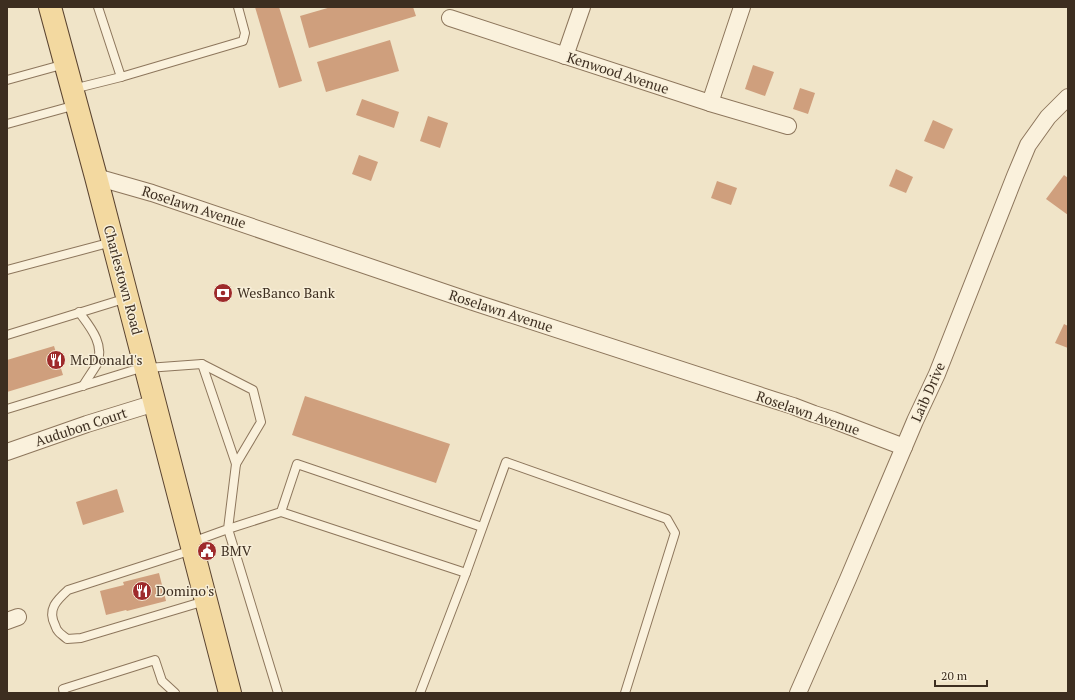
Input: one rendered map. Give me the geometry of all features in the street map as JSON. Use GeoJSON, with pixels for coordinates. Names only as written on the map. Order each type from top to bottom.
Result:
{"type":"FeatureCollection","features":[{"type":"Feature","properties":{"kind":"main road","name":"Charlestown Road"},"geometry":{"type":"LineString","coordinates":[[50,7],[128,298],[230,693]]}},
{"type":"Feature","properties":{"kind":"street"},"geometry":{"type":"LineString","coordinates":[[565,56],[582,7]]}},
{"type":"Feature","properties":{"kind":"street"},"geometry":{"type":"LineString","coordinates":[[710,103],[742,7]]}},
{"type":"Feature","properties":{"kind":"street","name":"Kenwood Avenue"},"geometry":{"type":"LineString","coordinates":[[450,18],[710,103],[788,126]]}},
{"type":"Feature","properties":{"kind":"street","name":"Laib Drive"},"geometry":{"type":"LineString","coordinates":[[798,693],[915,421],[937,374],[1028,145],[1048,117],[1068,97]]}},
{"type":"Feature","properties":{"kind":"street","name":"Roselawn Avenue"},"geometry":{"type":"LineString","coordinates":[[96,177],[152,193],[480,305],[793,406],[904,447]]}},
{"type":"Feature","properties":{"kind":"street","name":"Audubon Court"},"geometry":{"type":"LineString","coordinates":[[7,452],[87,424],[155,403]]}},
{"type":"Feature","properties":{"kind":"lane"},"geometry":{"type":"LineString","coordinates":[[98,7],[121,77]]}},
{"type":"Feature","properties":{"kind":"lane"},"geometry":{"type":"LineString","coordinates":[[7,124],[121,77],[243,41],[245,33],[238,7]]}},
{"type":"Feature","properties":{"kind":"lane"},"geometry":{"type":"LineString","coordinates":[[7,80],[66,64]]}},
{"type":"Feature","properties":{"kind":"lane"},"geometry":{"type":"LineString","coordinates":[[7,270],[113,242]]}},
{"type":"Feature","properties":{"kind":"lane"},"geometry":{"type":"LineString","coordinates":[[7,335],[128,298]]}},
{"type":"Feature","properties":{"kind":"lane"},"geometry":{"type":"LineString","coordinates":[[79,312],[94,334],[98,343],[99,352],[97,363],[83,386]]}},
{"type":"Feature","properties":{"kind":"lane"},"geometry":{"type":"LineString","coordinates":[[202,364],[236,464]]}},
{"type":"Feature","properties":{"kind":"lane"},"geometry":{"type":"LineString","coordinates":[[7,409],[146,367],[202,364],[253,390],[262,422],[236,464],[228,529],[278,693]]}},
{"type":"Feature","properties":{"kind":"lane"},"geometry":{"type":"LineString","coordinates":[[420,693],[466,573],[506,462],[667,519],[675,533],[625,693]]}},
{"type":"Feature","properties":{"kind":"lane"},"geometry":{"type":"LineString","coordinates":[[281,512],[297,464],[482,527]]}},
{"type":"Feature","properties":{"kind":"lane"},"geometry":{"type":"LineString","coordinates":[[206,601],[81,638],[68,639],[58,630],[51,614],[54,604],[68,590],[192,546],[228,529],[281,512],[466,573]]}},
{"type":"Feature","properties":{"kind":"lane"},"geometry":{"type":"LineString","coordinates":[[64,693],[63,689],[155,660],[162,681],[175,693]]}},
{"type":"Feature","properties":{"kind":"building"},"geometry":{"type":"Polygon","coordinates":[[[255,7],[279,7],[302,81],[279,88],[255,7]]]}},
{"type":"Feature","properties":{"kind":"building"},"geometry":{"type":"Polygon","coordinates":[[[331,7],[413,7],[416,16],[309,48],[300,16],[331,7]]]}},
{"type":"Feature","properties":{"kind":"building"},"geometry":{"type":"Polygon","coordinates":[[[390,40],[399,71],[326,92],[317,62],[390,40]]]}},
{"type":"Feature","properties":{"kind":"building"},"geometry":{"type":"Polygon","coordinates":[[[753,65],[774,72],[765,96],[745,89],[753,65]]]}},
{"type":"Feature","properties":{"kind":"building"},"geometry":{"type":"Polygon","coordinates":[[[800,88],[815,93],[808,114],[793,109],[800,88]]]}},
{"type":"Feature","properties":{"kind":"building"},"geometry":{"type":"Polygon","coordinates":[[[362,99],[399,112],[394,128],[356,115],[362,99]]]}},
{"type":"Feature","properties":{"kind":"building"},"geometry":{"type":"Polygon","coordinates":[[[428,116],[448,123],[440,148],[420,141],[428,116]]]}},
{"type":"Feature","properties":{"kind":"building"},"geometry":{"type":"Polygon","coordinates":[[[933,120],[953,129],[944,149],[924,141],[933,120]]]}},
{"type":"Feature","properties":{"kind":"building"},"geometry":{"type":"Polygon","coordinates":[[[359,155],[378,162],[371,181],[352,174],[359,155]]]}},
{"type":"Feature","properties":{"kind":"building"},"geometry":{"type":"Polygon","coordinates":[[[896,169],[913,177],[906,193],[889,186],[896,169]]]}},
{"type":"Feature","properties":{"kind":"building"},"geometry":{"type":"Polygon","coordinates":[[[1064,175],[1068,178],[1068,215],[1046,199],[1064,175]]]}},
{"type":"Feature","properties":{"kind":"building"},"geometry":{"type":"Polygon","coordinates":[[[717,181],[737,188],[731,205],[711,198],[717,181]]]}},
{"type":"Feature","properties":{"kind":"building"},"geometry":{"type":"Polygon","coordinates":[[[1064,324],[1068,326],[1068,348],[1055,343],[1064,324]]]}},
{"type":"Feature","properties":{"kind":"building"},"geometry":{"type":"Polygon","coordinates":[[[54,346],[63,375],[7,392],[7,360],[54,346]]]}},
{"type":"Feature","properties":{"kind":"building"},"geometry":{"type":"Polygon","coordinates":[[[305,396],[450,444],[436,483],[292,435],[305,396]]]}},
{"type":"Feature","properties":{"kind":"building"},"geometry":{"type":"Polygon","coordinates":[[[117,489],[124,512],[83,525],[76,502],[117,489]]]}},
{"type":"Feature","properties":{"kind":"building"},"geometry":{"type":"Polygon","coordinates":[[[159,573],[166,601],[106,615],[100,591],[124,585],[123,582],[159,573]]]}},
{"type":"Feature","properties":{"kind":"place","name":"WesBanco Bank"},"geometry":{"type":"Point","coordinates":[223,293]}},
{"type":"Feature","properties":{"kind":"place","name":"McDonald's"},"geometry":{"type":"Point","coordinates":[56,360]}},
{"type":"Feature","properties":{"kind":"place","name":"BMV"},"geometry":{"type":"Point","coordinates":[207,551]}},
{"type":"Feature","properties":{"kind":"place","name":"Domino's"},"geometry":{"type":"Point","coordinates":[142,591]}}]}
